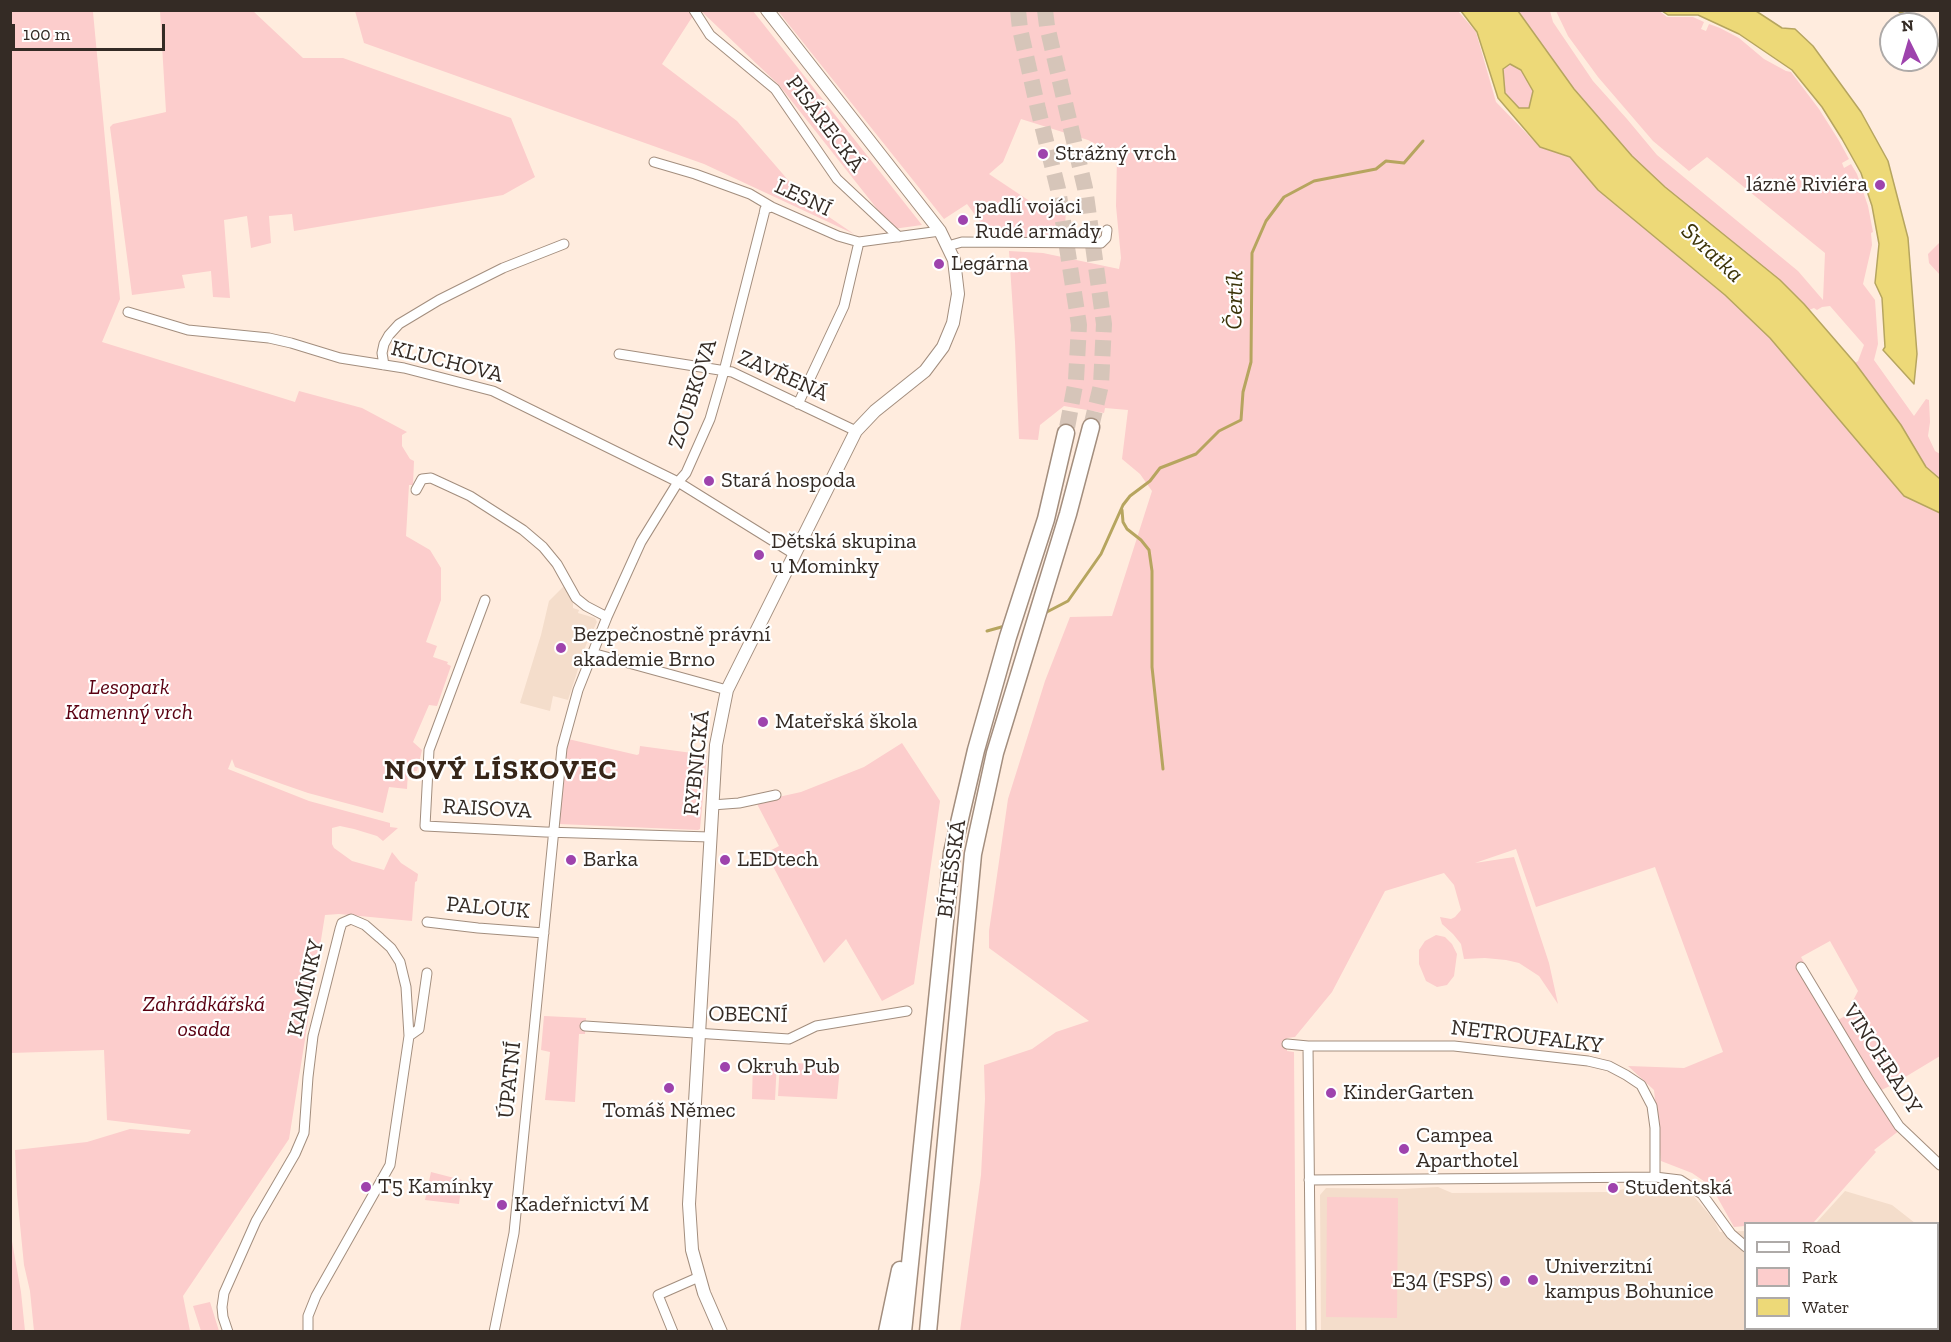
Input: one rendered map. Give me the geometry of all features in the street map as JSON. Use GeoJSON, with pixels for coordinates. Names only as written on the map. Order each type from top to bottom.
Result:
{"type":"FeatureCollection","features":[{"type":"Feature","properties":{"kind":"highway","name":"BÍTEŠSKÁ"},"geometry":{"type":"LineString","coordinates":[[928,1332],[973,854],[995,753],[1068,514],[1091,427]]}},
{"type":"Feature","properties":{"kind":"highway","name":"BÍTEŠSKÁ"},"geometry":{"type":"LineString","coordinates":[[903,1332],[952,853],[976,750],[1008,637],[1046,519],[1066,433]]}},
{"type":"Feature","properties":{"kind":"highway"},"geometry":{"type":"LineString","coordinates":[[887,1332],[917,1187]]}},
{"type":"Feature","properties":{"kind":"street","name":"PISÁRECKÁ"},"geometry":{"type":"LineString","coordinates":[[694,10],[710,35],[775,89],[837,179],[899,237]]}},
{"type":"Feature","properties":{"kind":"street","name":"PISÁRECKÁ"},"geometry":{"type":"LineString","coordinates":[[767,10],[940,231]]}},
{"type":"Feature","properties":{"kind":"street","name":"LESNÍ"},"geometry":{"type":"LineString","coordinates":[[654,162],[750,194],[772,207],[838,236],[859,242],[940,231]]}},
{"type":"Feature","properties":{"kind":"street","name":"ZOUBKOVA"},"geometry":{"type":"LineString","coordinates":[[554,832],[562,748],[578,690],[607,617],[641,542],[686,473],[701,443],[724,371],[765,209],[772,207]]}},
{"type":"Feature","properties":{"kind":"street"},"geometry":{"type":"LineString","coordinates":[[948,246],[962,242],[1101,243],[1106,238],[1107,230]]}},
{"type":"Feature","properties":{"kind":"street","name":"RYBNICKÁ"},"geometry":{"type":"LineString","coordinates":[[721,1332],[704,1293],[692,1250],[689,1204],[716,746],[727,690],[856,431],[875,411],[925,371],[943,347],[953,323],[958,294],[954,260],[940,231]]}},
{"type":"Feature","properties":{"kind":"street"},"geometry":{"type":"LineString","coordinates":[[798,404],[844,306],[859,242]]}},
{"type":"Feature","properties":{"kind":"street"},"geometry":{"type":"LineString","coordinates":[[384,365],[382,353],[384,344],[389,335],[409,318],[439,300],[503,268],[564,244]]}},
{"type":"Feature","properties":{"kind":"street","name":"KLUCHOVA"},"geometry":{"type":"LineString","coordinates":[[128,312],[188,330],[269,338],[340,358],[384,365],[493,391],[678,482],[794,554]]}},
{"type":"Feature","properties":{"kind":"street","name":"ZAVŘENÁ"},"geometry":{"type":"LineString","coordinates":[[620,354],[735,374],[856,431]]}},
{"type":"Feature","properties":{"kind":"street"},"geometry":{"type":"LineString","coordinates":[[416,490],[422,479],[431,478],[470,496],[523,530],[543,547],[557,564],[576,598],[607,617]]}},
{"type":"Feature","properties":{"kind":"street","name":"RAISOVA"},"geometry":{"type":"LineString","coordinates":[[485,600],[429,750],[425,826],[710,837]]}},
{"type":"Feature","properties":{"kind":"street"},"geometry":{"type":"LineString","coordinates":[[592,653],[727,690]]}},
{"type":"Feature","properties":{"kind":"street"},"geometry":{"type":"LineString","coordinates":[[712,806],[776,795]]}},
{"type":"Feature","properties":{"kind":"street","name":"ÚPATNÍ"},"geometry":{"type":"LineString","coordinates":[[494,1332],[514,1233],[554,832]]}},
{"type":"Feature","properties":{"kind":"street","name":"KAMÍNKY"},"geometry":{"type":"LineString","coordinates":[[228,1332],[222,1307],[224,1293],[256,1221],[295,1154],[304,1132],[314,1036],[337,939],[342,923],[347,919],[356,920],[365,925],[390,948],[400,962],[406,987],[409,1036],[390,1165],[316,1296],[308,1316],[308,1332]]}},
{"type":"Feature","properties":{"kind":"street","name":"PALOUK"},"geometry":{"type":"LineString","coordinates":[[427,922],[544,933]]}},
{"type":"Feature","properties":{"kind":"street","name":"VINOHRADY"},"geometry":{"type":"LineString","coordinates":[[1801,967],[1899,1126],[1941,1165]]}},
{"type":"Feature","properties":{"kind":"street"},"geometry":{"type":"LineString","coordinates":[[409,1036],[419,1029],[427,973]]}},
{"type":"Feature","properties":{"kind":"street","name":"OBECNÍ"},"geometry":{"type":"LineString","coordinates":[[585,1026],[789,1039],[816,1026],[907,1011]]}},
{"type":"Feature","properties":{"kind":"street","name":"NETROUFALKY"},"geometry":{"type":"LineString","coordinates":[[1287,1044],[1454,1046],[1588,1060],[1609,1066],[1641,1085],[1652,1106],[1655,1128],[1654,1177]]}},
{"type":"Feature","properties":{"kind":"street"},"geometry":{"type":"LineString","coordinates":[[1308,1046],[1311,1332]]}},
{"type":"Feature","properties":{"kind":"street"},"geometry":{"type":"LineString","coordinates":[[1309,1180],[1654,1177],[1680,1180],[1702,1194],[1731,1234],[1744,1245]]}},
{"type":"Feature","properties":{"kind":"street"},"geometry":{"type":"LineString","coordinates":[[673,1332],[658,1295],[699,1277]]}},
{"type":"Feature","properties":{"kind":"shaded area","name":"Bezpečnostně právní akademie Brno"},"geometry":{"type":"Polygon","coordinates":[[[565,585],[573,600],[573,608],[579,610],[578,613],[595,618],[597,622],[586,645],[568,700],[553,696],[550,711],[520,703],[549,601],[565,585]]]}},
{"type":"Feature","properties":{"kind":"shaded area","name":"Univerzitní kampus Bohunice"},"geometry":{"type":"Polygon","coordinates":[[[1635,1186],[1672,1187],[1690,1192],[1714,1220],[1720,1232],[1744,1231],[1744,1330],[1916,1330],[1915,1332],[1321,1331],[1320,1195],[1326,1188],[1438,1187],[1452,1193],[1612,1192],[1635,1186]]]}},
{"type":"Feature","properties":{"kind":"shaded area"},"geometry":{"type":"Polygon","coordinates":[[[1845,1191],[1892,1205],[1914,1222],[1817,1222],[1845,1191]]]}},
{"type":"Feature","properties":{"kind":"green space"},"geometry":{"type":"Polygon","coordinates":[[[1658,10],[1667,17],[1693,17],[1704,22],[1701,29],[1706,31],[1709,24],[1720,28],[1739,38],[1764,59],[1791,72],[1838,139],[1849,159],[1842,163],[1844,168],[1851,164],[1857,174],[1868,206],[1873,232],[1863,284],[1875,300],[1878,344],[1874,360],[1914,416],[1926,399],[1929,400],[1928,436],[1935,451],[1940,454],[1940,479],[1926,467],[1901,425],[1855,363],[1864,345],[1830,306],[1809,310],[1780,280],[1664,187],[1632,156],[1574,89],[1518,11],[1550,11],[1553,22],[1593,81],[1657,155],[1798,271],[1823,300],[1825,253],[1707,157],[1689,171],[1653,141],[1598,77],[1568,36],[1556,11],[1658,10]]]}},
{"type":"Feature","properties":{"kind":"green space"},"geometry":{"type":"Polygon","coordinates":[[[10,11],[98,11],[93,12],[120,299],[102,342],[295,402],[299,391],[362,408],[407,432],[402,435],[402,446],[410,459],[414,461],[413,485],[409,485],[406,536],[430,550],[441,568],[441,600],[426,642],[437,646],[433,657],[448,662],[447,664],[451,666],[437,706],[429,705],[413,742],[422,750],[417,771],[408,771],[407,789],[389,787],[383,813],[282,784],[235,767],[232,759],[228,769],[309,801],[390,823],[390,827],[398,828],[383,841],[377,836],[354,829],[340,826],[332,828],[332,844],[352,861],[384,870],[392,852],[401,863],[418,874],[415,882],[412,921],[339,914],[325,915],[289,1139],[183,1296],[190,1331],[34,1331],[30,1291],[24,1265],[15,1150],[87,1142],[130,1129],[189,1134],[191,1130],[107,1120],[104,1050],[11,1053],[10,11]]]}},
{"type":"Feature","properties":{"kind":"green space"},"geometry":{"type":"Polygon","coordinates":[[[160,11],[253,11],[303,58],[343,58],[511,118],[535,177],[503,195],[294,231],[292,214],[269,216],[271,243],[251,248],[247,216],[224,220],[230,298],[213,297],[211,271],[182,275],[185,288],[132,295],[110,127],[113,124],[166,112],[160,11]]]}},
{"type":"Feature","properties":{"kind":"green space"},"geometry":{"type":"Polygon","coordinates":[[[355,11],[696,11],[662,64],[737,121],[807,202],[854,234],[704,164],[364,43],[355,11]]]}},
{"type":"Feature","properties":{"kind":"green space"},"geometry":{"type":"Polygon","coordinates":[[[701,11],[753,11],[922,225],[893,229],[779,85],[701,11]]]}},
{"type":"Feature","properties":{"kind":"green space"},"geometry":{"type":"Polygon","coordinates":[[[778,11],[1458,11],[1476,32],[1496,102],[1540,147],[1570,157],[1598,190],[1725,295],[1770,338],[1904,495],[1940,513],[1940,1056],[1873,1094],[1900,1130],[1874,1150],[1876,1152],[1814,1222],[1744,1222],[1744,1226],[1734,1227],[1711,1186],[1692,1173],[1661,1161],[1654,1090],[1628,1066],[1684,1068],[1723,1052],[1655,867],[1536,907],[1516,849],[1475,863],[1514,857],[1549,963],[1558,1004],[1539,976],[1519,963],[1485,958],[1464,959],[1461,944],[1442,924],[1440,917],[1451,919],[1461,910],[1454,885],[1444,873],[1385,891],[1332,992],[1295,1037],[1287,1038],[1287,1051],[1294,1052],[1296,1331],[960,1331],[981,1175],[985,1099],[984,1065],[1032,1049],[1056,1032],[1089,1021],[989,948],[989,931],[1008,799],[1045,681],[1070,617],[1112,616],[1152,491],[1140,474],[1122,459],[1128,410],[1105,408],[1104,413],[1064,406],[1040,425],[1038,440],[1019,439],[1009,251],[1043,253],[1119,269],[1121,258],[1116,206],[1117,155],[1088,140],[1021,119],[1003,162],[989,174],[1037,206],[1066,211],[1064,239],[992,238],[967,204],[944,219],[778,11]],[[1830,941],[1801,957],[1838,1020],[1845,1016],[1858,991],[1830,941]]]}},
{"type":"Feature","properties":{"kind":"green space"},"geometry":{"type":"Polygon","coordinates":[[[1510,64],[1521,70],[1533,91],[1529,108],[1519,108],[1505,93],[1503,69],[1510,64]]]}},
{"type":"Feature","properties":{"kind":"green space"},"geometry":{"type":"Polygon","coordinates":[[[1940,242],[1940,275],[1929,263],[1928,254],[1940,242]]]}},
{"type":"Feature","properties":{"kind":"green space"},"geometry":{"type":"Polygon","coordinates":[[[568,739],[637,755],[640,746],[707,755],[700,829],[559,824],[568,739]]]}},
{"type":"Feature","properties":{"kind":"green space"},"geometry":{"type":"Polygon","coordinates":[[[902,743],[940,801],[914,984],[882,1001],[846,939],[824,963],[766,853],[779,846],[756,802],[801,792],[864,767],[902,743]]]}},
{"type":"Feature","properties":{"kind":"green space"},"geometry":{"type":"Polygon","coordinates":[[[1436,935],[1445,937],[1457,954],[1454,976],[1447,985],[1437,987],[1426,981],[1419,964],[1419,950],[1425,941],[1436,935]]]}},
{"type":"Feature","properties":{"kind":"green space"},"geometry":{"type":"Polygon","coordinates":[[[544,1016],[586,1018],[585,1034],[579,1034],[575,1102],[545,1100],[550,1052],[541,1050],[544,1016]]]}},
{"type":"Feature","properties":{"kind":"green space"},"geometry":{"type":"Polygon","coordinates":[[[753,1060],[777,1061],[775,1100],[752,1099],[753,1060]]]}},
{"type":"Feature","properties":{"kind":"green space"},"geometry":{"type":"Polygon","coordinates":[[[780,1062],[840,1066],[837,1099],[778,1096],[780,1062]]]}},
{"type":"Feature","properties":{"kind":"green space"},"geometry":{"type":"Polygon","coordinates":[[[431,1172],[462,1180],[459,1204],[425,1200],[431,1172]]]}},
{"type":"Feature","properties":{"kind":"green space"},"geometry":{"type":"Polygon","coordinates":[[[1327,1197],[1398,1198],[1397,1318],[1326,1317],[1327,1197]]]}},
{"type":"Feature","properties":{"kind":"green space"},"geometry":{"type":"Polygon","coordinates":[[[10,1230],[21,1292],[25,1331],[11,1331],[10,1230]]]}},
{"type":"Feature","properties":{"kind":"green space"},"geometry":{"type":"Polygon","coordinates":[[[210,1302],[219,1331],[201,1331],[193,1306],[210,1302]]]}},
{"type":"Feature","properties":{"kind":"water","name":"Svratka"},"geometry":{"type":"Polygon","coordinates":[[[1461,11],[1518,11],[1574,89],[1632,156],[1665,187],[1780,280],[1804,304],[1855,363],[1901,425],[1926,467],[1940,479],[1940,513],[1904,496],[1770,338],[1725,295],[1598,190],[1570,157],[1540,147],[1498,98],[1477,32],[1461,11]],[[1510,64],[1503,69],[1505,93],[1519,108],[1529,108],[1533,91],[1521,70],[1510,64]]]}},
{"type":"Feature","properties":{"kind":"water","name":"lázně Riviéra"},"geometry":{"type":"Polygon","coordinates":[[[1662,11],[1756,11],[1782,28],[1795,29],[1813,46],[1861,112],[1888,161],[1908,238],[1917,354],[1914,384],[1883,350],[1885,347],[1882,298],[1875,283],[1879,244],[1872,206],[1861,173],[1822,107],[1792,70],[1739,34],[1698,15],[1668,15],[1662,11]]]}},
{"type":"Feature","properties":{"kind":"waterway","name":"Čertík"},"geometry":{"type":"LineString","coordinates":[[1043,614],[1068,601],[1101,554],[1123,505],[1130,496],[1150,481],[1160,468],[1196,454],[1219,431],[1241,420],[1243,392],[1251,362],[1252,253],[1266,221],[1284,197],[1314,181],[1376,169],[1386,161],[1404,163],[1423,141]]}},
{"type":"Feature","properties":{"kind":"waterway","name":"Čertík"},"geometry":{"type":"LineString","coordinates":[[1122,510],[1123,522],[1127,529],[1149,550],[1152,571],[1152,667],[1163,769]]}},
{"type":"Feature","properties":{"kind":"waterway","name":"Čertík"},"geometry":{"type":"LineString","coordinates":[[987,631],[1005,626]]}},
{"type":"Feature","properties":{"kind":"tunnel"},"geometry":{"type":"LineString","coordinates":[[1018,10],[1020,29],[1058,189],[1079,325],[1076,380],[1066,433]]}},
{"type":"Feature","properties":{"kind":"tunnel"},"geometry":{"type":"LineString","coordinates":[[1045,10],[1085,188],[1104,324],[1101,385],[1091,427]]}},
{"type":"Feature","properties":{"kind":"place","name":"Strážný vrch"},"geometry":{"type":"Point","coordinates":[1043,154]}},
{"type":"Feature","properties":{"kind":"place","name":"lázně Riviéra"},"geometry":{"type":"Point","coordinates":[1880,185]}},
{"type":"Feature","properties":{"kind":"place","name":"padlí vojáci Rudé armády"},"geometry":{"type":"Point","coordinates":[963,220]}},
{"type":"Feature","properties":{"kind":"place","name":"Legárna"},"geometry":{"type":"Point","coordinates":[939,264]}},
{"type":"Feature","properties":{"kind":"place","name":"Stará hospoda"},"geometry":{"type":"Point","coordinates":[709,481]}},
{"type":"Feature","properties":{"kind":"place","name":"Dětská skupina u Mominky"},"geometry":{"type":"Point","coordinates":[759,555]}},
{"type":"Feature","properties":{"kind":"place","name":"Bezpečnostně právní akademie Brno"},"geometry":{"type":"Point","coordinates":[561,648]}},
{"type":"Feature","properties":{"kind":"place","name":"Mateřská škola"},"geometry":{"type":"Point","coordinates":[763,722]}},
{"type":"Feature","properties":{"kind":"place","name":"Barka"},"geometry":{"type":"Point","coordinates":[571,860]}},
{"type":"Feature","properties":{"kind":"place","name":"LEDtech"},"geometry":{"type":"Point","coordinates":[725,860]}},
{"type":"Feature","properties":{"kind":"place","name":"Okruh Pub"},"geometry":{"type":"Point","coordinates":[725,1067]}},
{"type":"Feature","properties":{"kind":"place","name":"Tomáš Němec"},"geometry":{"type":"Point","coordinates":[669,1088]}},
{"type":"Feature","properties":{"kind":"place","name":"KinderGarten"},"geometry":{"type":"Point","coordinates":[1331,1093]}},
{"type":"Feature","properties":{"kind":"place","name":"Campea Aparthotel"},"geometry":{"type":"Point","coordinates":[1404,1149]}},
{"type":"Feature","properties":{"kind":"place","name":"T5 Kamínky"},"geometry":{"type":"Point","coordinates":[366,1187]}},
{"type":"Feature","properties":{"kind":"place","name":"Studentská"},"geometry":{"type":"Point","coordinates":[1613,1188]}},
{"type":"Feature","properties":{"kind":"place","name":"Kadeřnictví M"},"geometry":{"type":"Point","coordinates":[502,1205]}},
{"type":"Feature","properties":{"kind":"place","name":"Univerzitní kampus Bohunice"},"geometry":{"type":"Point","coordinates":[1533,1280]}},
{"type":"Feature","properties":{"kind":"place","name":"E34 (FSPS)"},"geometry":{"type":"Point","coordinates":[1505,1281]}},
{"type":"Feature","properties":{"kind":"district","name":"NOVÝ LÍSKOVEC"},"geometry":{"type":"Point","coordinates":[501,771]}},
{"type":"Feature","properties":{"kind":"park label","name":"Lesopark Kamenný vrch"},"geometry":{"type":"Point","coordinates":[129,700]}},
{"type":"Feature","properties":{"kind":"park label","name":"Zahrádkářská osada"},"geometry":{"type":"Point","coordinates":[204,1018]}}]}
